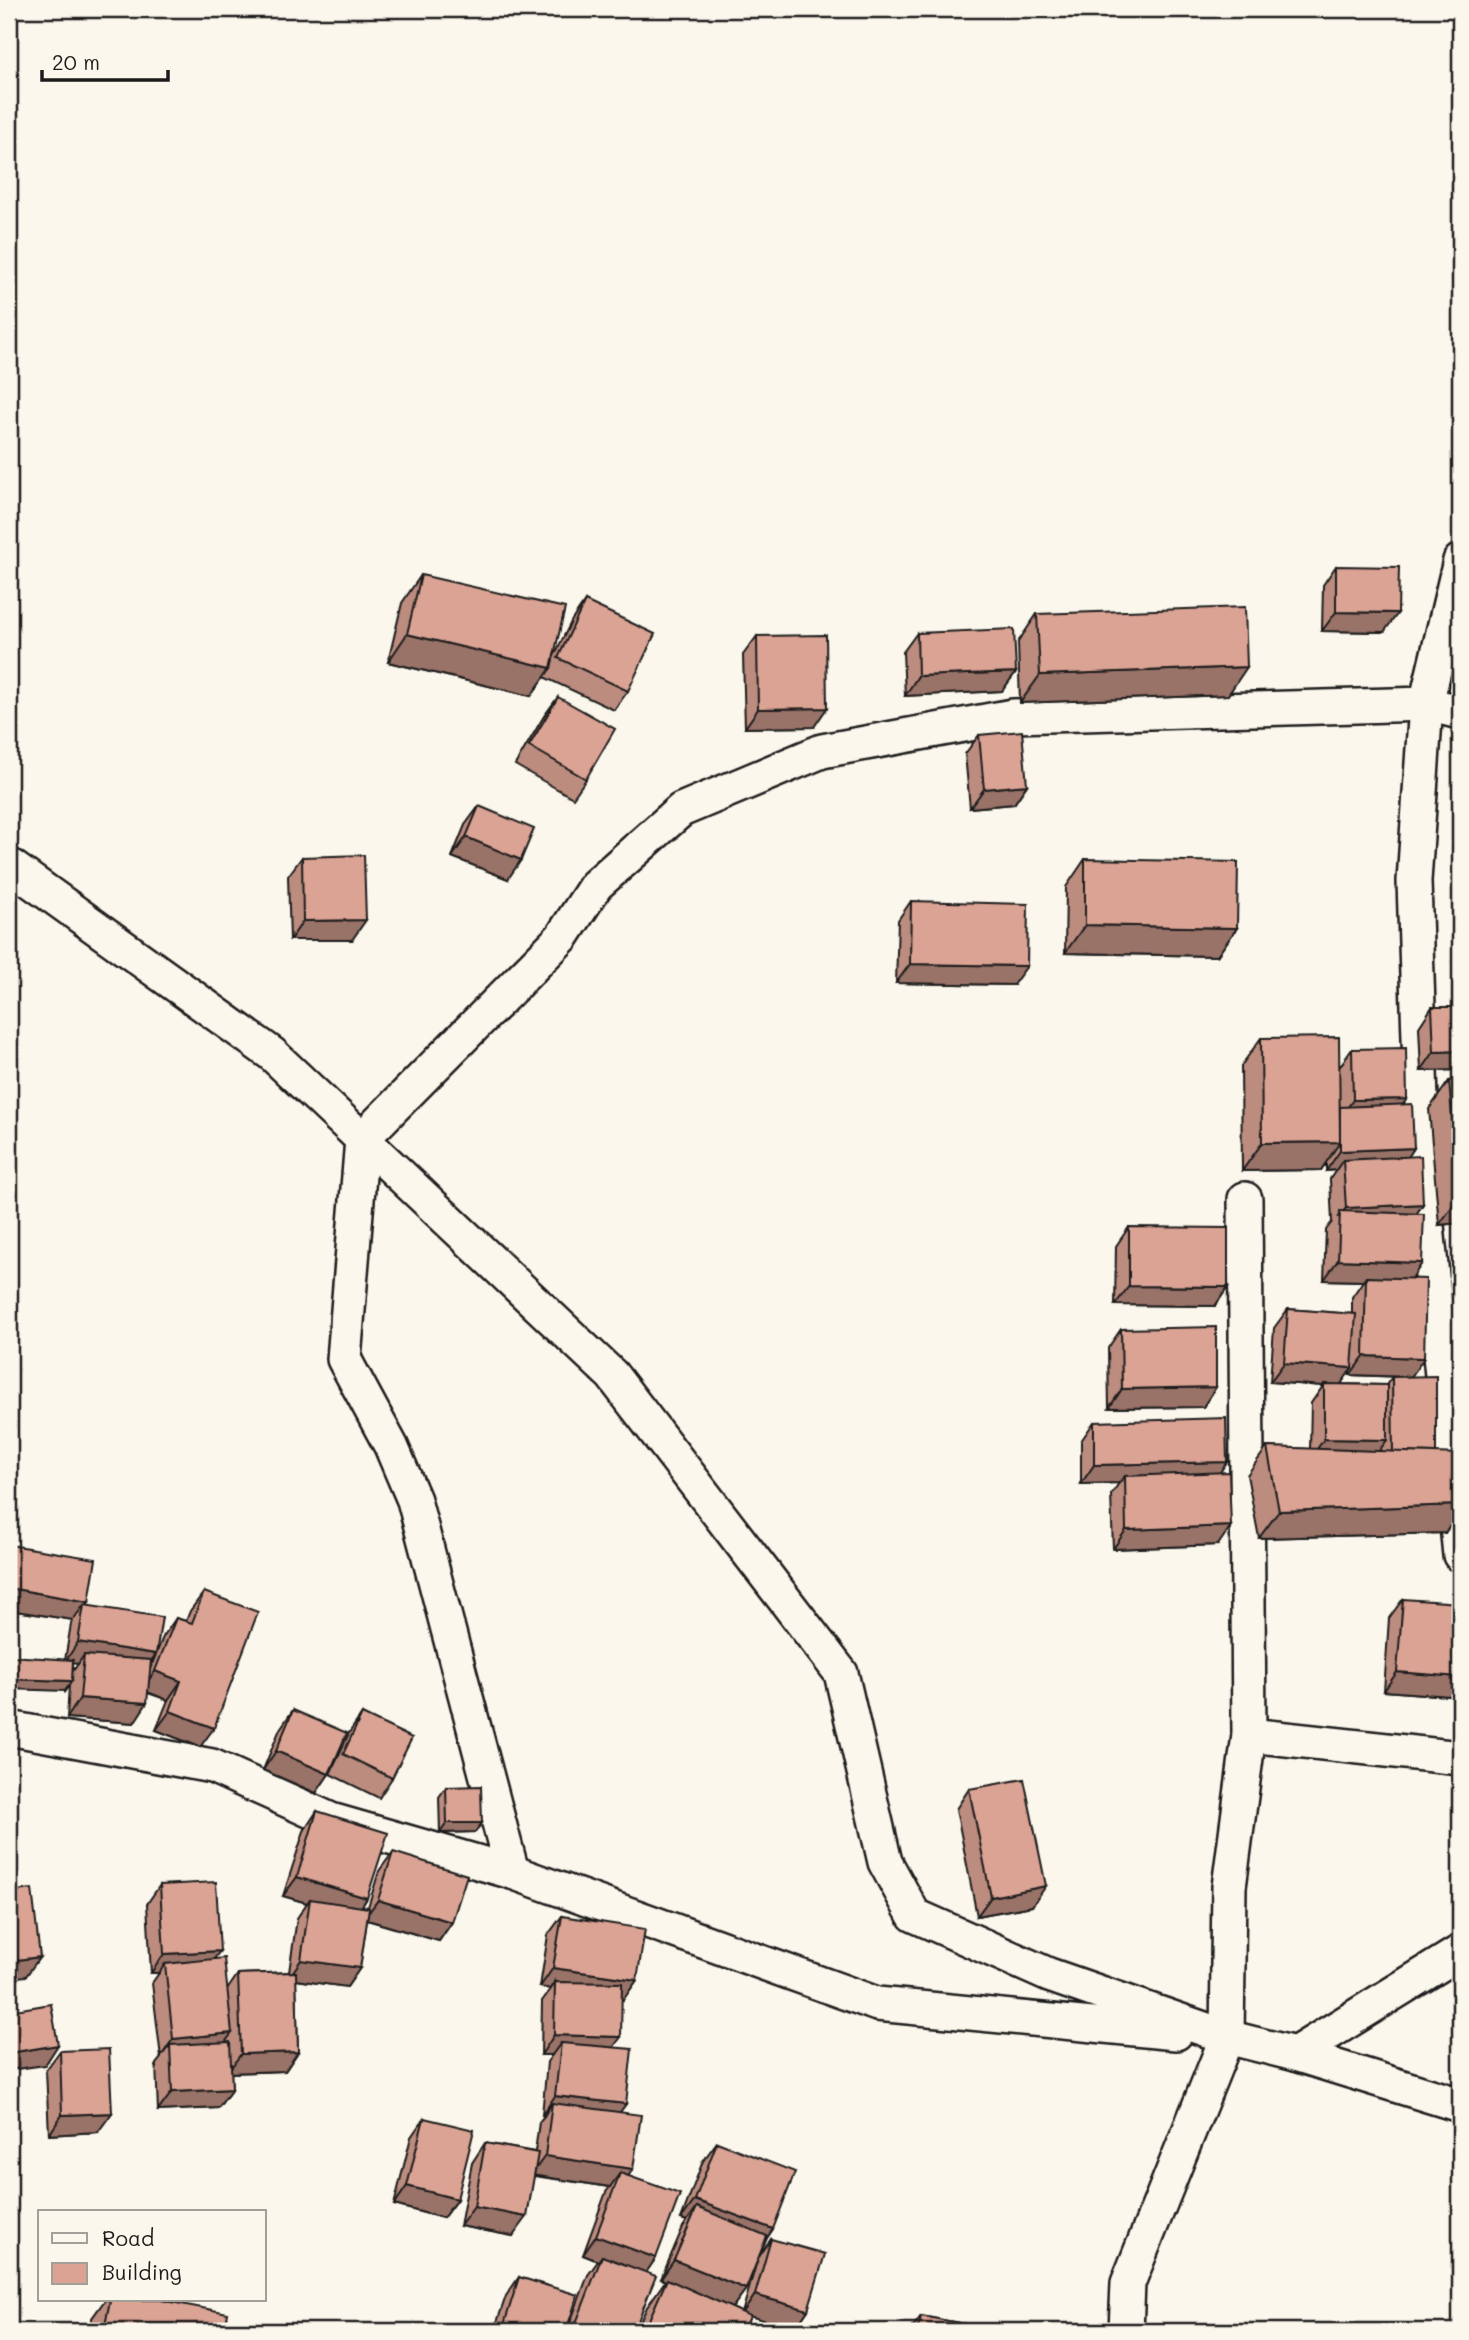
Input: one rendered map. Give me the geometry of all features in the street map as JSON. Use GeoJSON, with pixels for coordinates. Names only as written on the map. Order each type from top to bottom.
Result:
{"type":"FeatureCollection","features":[{"type":"Feature","properties":{"kind":"street"},"geometry":{"type":"LineString","coordinates":[[1460,561],[1426,704],[1414,881],[1434,1091],[1424,1196],[1460,1555]]}},
{"type":"Feature","properties":{"kind":"street"},"geometry":{"type":"LineString","coordinates":[[512,1872],[414,1500],[391,1446],[344,1359],[362,1139],[562,937],[596,885],[681,810],[822,751],[1013,716],[1426,704],[1460,712]]}},
{"type":"Feature","properties":{"kind":"street"},"geometry":{"type":"LineString","coordinates":[[9,865],[272,1054],[612,1375],[841,1673],[885,1862],[914,1915],[1049,1975],[1227,2038],[1295,2054],[1460,2105]]}},
{"type":"Feature","properties":{"kind":"street"},"geometry":{"type":"LineString","coordinates":[[1126,2331],[1128,2283],[1227,2038],[1229,1887],[1249,1735],[1245,1199]]}},
{"type":"Feature","properties":{"kind":"street"},"geometry":{"type":"LineString","coordinates":[[9,1728],[212,1766],[331,1820],[512,1872],[877,2004],[1227,2038]]}},
{"type":"Feature","properties":{"kind":"street"},"geometry":{"type":"LineString","coordinates":[[1249,1735],[1460,1758]]}},
{"type":"Feature","properties":{"kind":"street"},"geometry":{"type":"LineString","coordinates":[[1295,2054],[1460,1952]]}},
{"type":"Feature","properties":{"kind":"building"},"geometry":{"type":"Polygon","coordinates":[[[1336,566],[1399,567],[1398,613],[1336,612],[1336,566]]]}},
{"type":"Feature","properties":{"kind":"building"},"geometry":{"type":"Polygon","coordinates":[[[421,575],[565,608],[551,668],[407,634],[421,575]]]}},
{"type":"Feature","properties":{"kind":"building"},"geometry":{"type":"Polygon","coordinates":[[[585,601],[655,634],[628,691],[558,658],[585,601]]]}},
{"type":"Feature","properties":{"kind":"building"},"geometry":{"type":"Polygon","coordinates":[[[1245,607],[1247,667],[1040,675],[1037,614],[1245,607]]]}},
{"type":"Feature","properties":{"kind":"building"},"geometry":{"type":"Polygon","coordinates":[[[1014,629],[1016,672],[918,676],[917,633],[1014,629]]]}},
{"type":"Feature","properties":{"kind":"building"},"geometry":{"type":"Polygon","coordinates":[[[826,635],[827,708],[758,709],[757,636],[826,635]]]}},
{"type":"Feature","properties":{"kind":"building"},"geometry":{"type":"Polygon","coordinates":[[[558,697],[615,729],[586,779],[529,746],[558,697]]]}},
{"type":"Feature","properties":{"kind":"building"},"geometry":{"type":"Polygon","coordinates":[[[1022,731],[1027,785],[984,789],[979,735],[1022,731]]]}},
{"type":"Feature","properties":{"kind":"building"},"geometry":{"type":"Polygon","coordinates":[[[479,806],[534,829],[521,860],[466,837],[479,806]]]}},
{"type":"Feature","properties":{"kind":"building"},"geometry":{"type":"Polygon","coordinates":[[[364,855],[366,920],[303,921],[302,857],[364,855]]]}},
{"type":"Feature","properties":{"kind":"building"},"geometry":{"type":"Polygon","coordinates":[[[1085,859],[1238,862],[1237,928],[1085,925],[1085,859]]]}},
{"type":"Feature","properties":{"kind":"building"},"geometry":{"type":"Polygon","coordinates":[[[911,901],[1028,904],[1027,966],[910,964],[911,901]]]}},
{"type":"Feature","properties":{"kind":"building"},"geometry":{"type":"Polygon","coordinates":[[[1432,1007],[1460,1007],[1460,1051],[1434,1052],[1432,1007]]]}},
{"type":"Feature","properties":{"kind":"building"},"geometry":{"type":"Polygon","coordinates":[[[1339,1037],[1340,1142],[1262,1143],[1261,1038],[1339,1037]]]}},
{"type":"Feature","properties":{"kind":"building"},"geometry":{"type":"Polygon","coordinates":[[[1406,1048],[1407,1099],[1353,1100],[1352,1049],[1406,1048]]]}},
{"type":"Feature","properties":{"kind":"building"},"geometry":{"type":"Polygon","coordinates":[[[1460,1080],[1460,1197],[1459,1197],[1449,1081],[1460,1080]]]}},
{"type":"Feature","properties":{"kind":"building"},"geometry":{"type":"Polygon","coordinates":[[[1412,1104],[1414,1148],[1340,1151],[1340,1107],[1412,1104]]]}},
{"type":"Feature","properties":{"kind":"building"},"geometry":{"type":"Polygon","coordinates":[[[1421,1156],[1423,1204],[1346,1208],[1343,1160],[1421,1156]]]}},
{"type":"Feature","properties":{"kind":"building"},"geometry":{"type":"Polygon","coordinates":[[[1340,1211],[1424,1214],[1422,1263],[1338,1260],[1340,1211]]]}},
{"type":"Feature","properties":{"kind":"building"},"geometry":{"type":"Polygon","coordinates":[[[1129,1227],[1228,1228],[1228,1287],[1129,1286],[1129,1227]]]}},
{"type":"Feature","properties":{"kind":"building"},"geometry":{"type":"Polygon","coordinates":[[[1366,1277],[1426,1279],[1424,1358],[1364,1356],[1366,1277]]]}},
{"type":"Feature","properties":{"kind":"building"},"geometry":{"type":"Polygon","coordinates":[[[1288,1309],[1356,1314],[1352,1368],[1284,1363],[1288,1309]]]}},
{"type":"Feature","properties":{"kind":"building"},"geometry":{"type":"Polygon","coordinates":[[[1216,1327],[1216,1387],[1122,1389],[1121,1329],[1216,1327]]]}},
{"type":"Feature","properties":{"kind":"building"},"geometry":{"type":"Polygon","coordinates":[[[1436,1376],[1436,1453],[1393,1452],[1392,1377],[1436,1376]]]}},
{"type":"Feature","properties":{"kind":"building"},"geometry":{"type":"Polygon","coordinates":[[[1324,1384],[1387,1385],[1387,1440],[1324,1439],[1324,1384]]]}},
{"type":"Feature","properties":{"kind":"building"},"geometry":{"type":"Polygon","coordinates":[[[1226,1418],[1227,1462],[1094,1465],[1094,1422],[1226,1418]]]}},
{"type":"Feature","properties":{"kind":"building"},"geometry":{"type":"Polygon","coordinates":[[[1267,1447],[1460,1454],[1460,1505],[1279,1511],[1267,1447]]]}},
{"type":"Feature","properties":{"kind":"building"},"geometry":{"type":"Polygon","coordinates":[[[1229,1472],[1231,1526],[1126,1530],[1125,1476],[1229,1472]]]}},
{"type":"Feature","properties":{"kind":"building"},"geometry":{"type":"Polygon","coordinates":[[[10,1545],[96,1559],[89,1602],[9,1588],[10,1545]]]}},
{"type":"Feature","properties":{"kind":"building"},"geometry":{"type":"Polygon","coordinates":[[[204,1592],[258,1612],[214,1728],[170,1711],[181,1681],[155,1671],[176,1618],[192,1623],[204,1592]]]}},
{"type":"Feature","properties":{"kind":"building"},"geometry":{"type":"Polygon","coordinates":[[[1403,1599],[1460,1603],[1460,1677],[1397,1672],[1403,1599]]]}},
{"type":"Feature","properties":{"kind":"building"},"geometry":{"type":"Polygon","coordinates":[[[84,1605],[162,1617],[156,1654],[78,1642],[84,1605]]]}},
{"type":"Feature","properties":{"kind":"building"},"geometry":{"type":"Polygon","coordinates":[[[84,1655],[151,1660],[147,1703],[80,1698],[84,1655]]]}},
{"type":"Feature","properties":{"kind":"building"},"geometry":{"type":"Polygon","coordinates":[[[9,1656],[73,1660],[72,1681],[9,1679],[9,1656]]]}},
{"type":"Feature","properties":{"kind":"building"},"geometry":{"type":"Polygon","coordinates":[[[293,1710],[347,1733],[329,1774],[276,1751],[293,1710]]]}},
{"type":"Feature","properties":{"kind":"building"},"geometry":{"type":"Polygon","coordinates":[[[362,1714],[412,1738],[392,1778],[343,1754],[362,1714]]]}},
{"type":"Feature","properties":{"kind":"building"},"geometry":{"type":"Polygon","coordinates":[[[1024,1779],[1046,1886],[991,1897],[969,1789],[1024,1779]]]}},
{"type":"Feature","properties":{"kind":"building"},"geometry":{"type":"Polygon","coordinates":[[[481,1786],[482,1823],[447,1823],[446,1787],[481,1786]]]}},
{"type":"Feature","properties":{"kind":"building"},"geometry":{"type":"Polygon","coordinates":[[[317,1811],[388,1833],[367,1898],[297,1877],[317,1811]]]}},
{"type":"Feature","properties":{"kind":"building"},"geometry":{"type":"Polygon","coordinates":[[[393,1852],[467,1875],[452,1922],[378,1900],[393,1852]]]}},
{"type":"Feature","properties":{"kind":"building"},"geometry":{"type":"Polygon","coordinates":[[[216,1882],[220,1951],[164,1954],[160,1885],[216,1882]]]}},
{"type":"Feature","properties":{"kind":"building"},"geometry":{"type":"Polygon","coordinates":[[[32,1889],[40,1957],[9,1961],[9,1892],[32,1889]]]}},
{"type":"Feature","properties":{"kind":"building"},"geometry":{"type":"Polygon","coordinates":[[[310,1899],[369,1908],[360,1968],[301,1960],[310,1899]]]}},
{"type":"Feature","properties":{"kind":"building"},"geometry":{"type":"Polygon","coordinates":[[[562,1916],[645,1929],[637,1980],[553,1968],[562,1916]]]}},
{"type":"Feature","properties":{"kind":"building"},"geometry":{"type":"Polygon","coordinates":[[[224,1958],[232,2033],[173,2039],[165,1964],[224,1958]]]}},
{"type":"Feature","properties":{"kind":"building"},"geometry":{"type":"Polygon","coordinates":[[[296,1972],[298,2052],[241,2054],[238,1974],[296,1972]]]}},
{"type":"Feature","properties":{"kind":"building"},"geometry":{"type":"Polygon","coordinates":[[[555,1982],[622,1983],[621,2037],[554,2035],[555,1982]]]}},
{"type":"Feature","properties":{"kind":"building"},"geometry":{"type":"Polygon","coordinates":[[[51,2004],[58,2045],[9,2053],[9,2011],[51,2004]]]}},
{"type":"Feature","properties":{"kind":"building"},"geometry":{"type":"Polygon","coordinates":[[[230,2042],[232,2089],[172,2092],[170,2045],[230,2042]]]}},
{"type":"Feature","properties":{"kind":"building"},"geometry":{"type":"Polygon","coordinates":[[[561,2043],[632,2049],[626,2104],[555,2096],[561,2043]]]}},
{"type":"Feature","properties":{"kind":"building"},"geometry":{"type":"Polygon","coordinates":[[[109,2049],[112,2113],[62,2115],[60,2051],[109,2049]]]}},
{"type":"Feature","properties":{"kind":"building"},"geometry":{"type":"Polygon","coordinates":[[[552,2103],[641,2115],[633,2169],[545,2156],[552,2103]]]}},
{"type":"Feature","properties":{"kind":"building"},"geometry":{"type":"Polygon","coordinates":[[[424,2118],[474,2130],[457,2199],[407,2186],[424,2118]]]}},
{"type":"Feature","properties":{"kind":"building"},"geometry":{"type":"Polygon","coordinates":[[[717,2142],[795,2172],[773,2229],[695,2200],[717,2142]]]}},
{"type":"Feature","properties":{"kind":"building"},"geometry":{"type":"Polygon","coordinates":[[[485,2143],[538,2153],[527,2217],[474,2207],[485,2143]]]}},
{"type":"Feature","properties":{"kind":"building"},"geometry":{"type":"Polygon","coordinates":[[[620,2173],[680,2194],[656,2258],[596,2236],[620,2173]]]}},
{"type":"Feature","properties":{"kind":"building"},"geometry":{"type":"Polygon","coordinates":[[[697,2207],[767,2236],[746,2289],[674,2260],[697,2207]]]}},
{"type":"Feature","properties":{"kind":"building"},"geometry":{"type":"Polygon","coordinates":[[[771,2239],[825,2254],[808,2310],[755,2295],[771,2239]]]}},
{"type":"Feature","properties":{"kind":"building"},"geometry":{"type":"Polygon","coordinates":[[[602,2256],[656,2276],[634,2331],[573,2331],[602,2256]]]}},
{"type":"Feature","properties":{"kind":"building"},"geometry":{"type":"Polygon","coordinates":[[[519,2277],[578,2295],[566,2331],[514,2331],[503,2328],[519,2277]]]}},
{"type":"Feature","properties":{"kind":"building"},"geometry":{"type":"Polygon","coordinates":[[[667,2279],[750,2316],[744,2331],[644,2331],[667,2279]]]}},
{"type":"Feature","properties":{"kind":"building"},"geometry":{"type":"Polygon","coordinates":[[[110,2302],[171,2302],[228,2313],[225,2331],[104,2331],[110,2302]]]}},
{"type":"Feature","properties":{"kind":"building"},"geometry":{"type":"Polygon","coordinates":[[[921,2316],[1003,2331],[918,2331],[921,2316]]]}},
{"type":"Feature","properties":{"kind":"building"},"geometry":{"type":"Polygon","coordinates":[[[390,2324],[422,2331],[389,2331],[390,2324]]]}}]}
